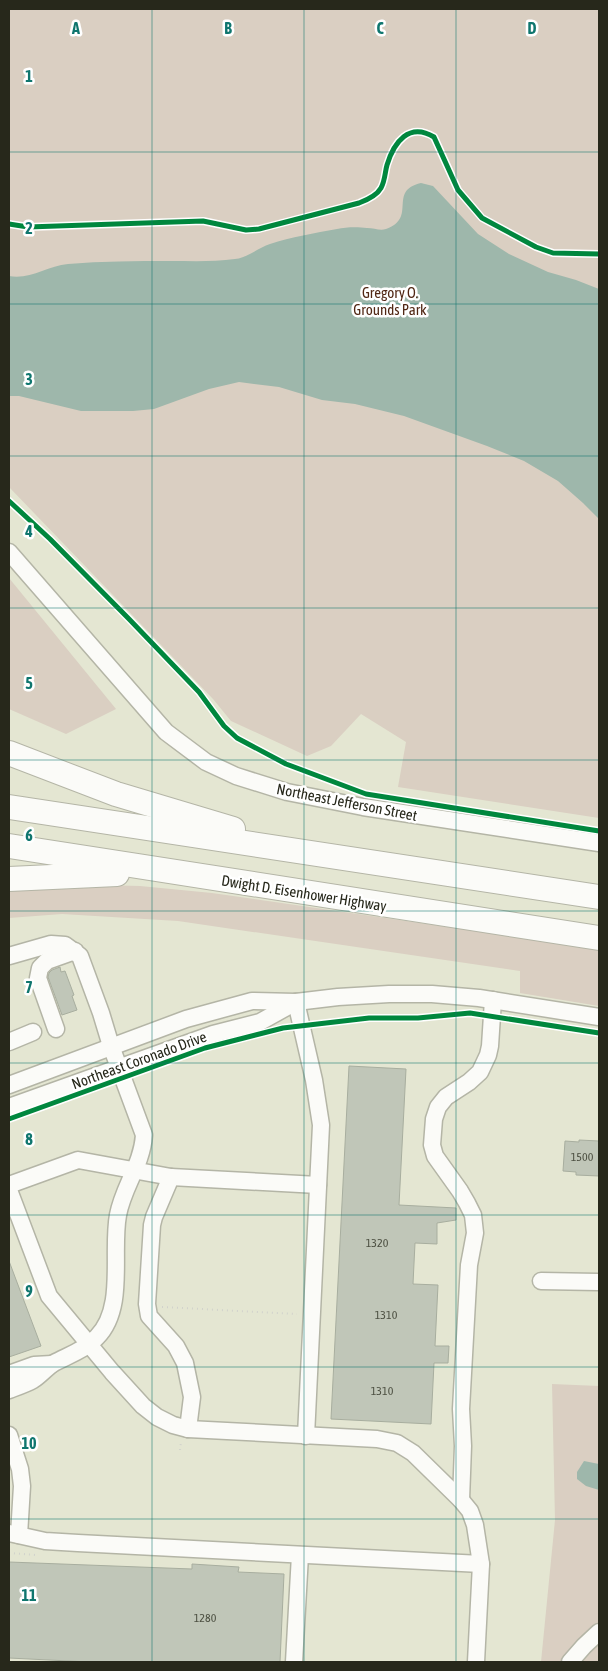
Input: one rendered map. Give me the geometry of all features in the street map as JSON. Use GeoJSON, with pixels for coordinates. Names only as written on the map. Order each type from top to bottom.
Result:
{"type":"FeatureCollection","features":[{"type":"Feature","properties":{"kind":"highway"},"geometry":{"type":"LineString","coordinates":[[9,754],[116,794],[316,853]]}},
{"type":"Feature","properties":{"kind":"highway"},"geometry":{"type":"LineString","coordinates":[[9,808],[599,897]]}},
{"type":"Feature","properties":{"kind":"highway","name":"Dwight D. Eisenhower Highway"},"geometry":{"type":"LineString","coordinates":[[9,846],[599,938]]}},
{"type":"Feature","properties":{"kind":"highway"},"geometry":{"type":"LineString","coordinates":[[9,880],[167,872]]}},
{"type":"Feature","properties":{"kind":"street","name":"Northeast Jefferson Street"},"geometry":{"type":"LineString","coordinates":[[9,552],[166,732],[206,762],[236,776],[287,792],[363,807],[599,843]]}},
{"type":"Feature","properties":{"kind":"street"},"geometry":{"type":"LineString","coordinates":[[9,956],[51,944],[65,945],[80,956],[101,1012],[110,1046],[144,1135],[143,1150],[121,1202],[118,1218],[115,1293],[112,1311],[104,1327],[98,1336],[79,1352],[52,1364],[33,1380],[9,1390]]}},
{"type":"Feature","properties":{"kind":"street"},"geometry":{"type":"LineString","coordinates":[[56,1029],[38,978],[40,968],[47,961],[75,951]]}},
{"type":"Feature","properties":{"kind":"street","name":"Northeast Coronado Drive"},"geometry":{"type":"LineString","coordinates":[[9,1085],[186,1019],[252,1001],[296,1002],[338,997],[432,994],[493,1000],[599,1017]]}},
{"type":"Feature","properties":{"kind":"street"},"geometry":{"type":"LineString","coordinates":[[461,1500],[463,1446],[461,1409],[469,1264],[475,1233],[473,1215],[467,1202],[435,1156],[432,1145],[434,1119],[438,1107],[446,1096],[469,1082],[480,1072],[488,1055],[493,1000]]}},
{"type":"Feature","properties":{"kind":"street"},"geometry":{"type":"LineString","coordinates":[[296,1002],[320,1116],[306,1436]]}},
{"type":"Feature","properties":{"kind":"street","name":"Northeast Coronado Drive"},"geometry":{"type":"LineString","coordinates":[[9,1107],[213,1034],[260,1022],[296,1002]]}},
{"type":"Feature","properties":{"kind":"street"},"geometry":{"type":"LineString","coordinates":[[9,1042],[33,1032]]}},
{"type":"Feature","properties":{"kind":"street"},"geometry":{"type":"LineString","coordinates":[[9,1185],[78,1160],[171,1177],[318,1185]]}},
{"type":"Feature","properties":{"kind":"street"},"geometry":{"type":"LineString","coordinates":[[171,1177],[152,1226],[147,1304],[149,1316],[176,1346],[185,1363],[192,1397],[188,1429]]}},
{"type":"Feature","properties":{"kind":"street"},"geometry":{"type":"LineString","coordinates":[[9,1190],[49,1296],[112,1372],[143,1406],[157,1418],[188,1429],[377,1439],[397,1443],[413,1453],[461,1500],[470,1511],[475,1525],[481,1564],[476,1662]]}},
{"type":"Feature","properties":{"kind":"street"},"geometry":{"type":"LineString","coordinates":[[541,1281],[598,1282]]}},
{"type":"Feature","properties":{"kind":"street"},"geometry":{"type":"LineString","coordinates":[[9,1374],[34,1365],[52,1364]]}},
{"type":"Feature","properties":{"kind":"street"},"geometry":{"type":"LineString","coordinates":[[9,1435],[20,1469],[22,1486],[14,1534],[45,1540],[78,1543],[481,1564]]}},
{"type":"Feature","properties":{"kind":"street"},"geometry":{"type":"LineString","coordinates":[[294,1662],[300,1555]]}},
{"type":"Feature","properties":{"kind":"street"},"geometry":{"type":"LineString","coordinates":[[570,1662],[599,1632]]}},
{"type":"Feature","properties":{"kind":"path"},"geometry":{"type":"LineString","coordinates":[[154,1306],[312,1315]]}},
{"type":"Feature","properties":{"kind":"path"},"geometry":{"type":"LineString","coordinates":[[9,1553],[38,1555]]}},
{"type":"Feature","properties":{"kind":"green space"},"geometry":{"type":"Polygon","coordinates":[[[9,9],[599,9],[599,818],[398,787],[406,742],[361,714],[331,746],[307,756],[231,721],[213,699],[9,487],[9,9]]]}},
{"type":"Feature","properties":{"kind":"green space"},"geometry":{"type":"Polygon","coordinates":[[[9,578],[116,709],[66,734],[9,709],[9,578]]]}},
{"type":"Feature","properties":{"kind":"green space"},"geometry":{"type":"Polygon","coordinates":[[[61,884],[140,886],[212,893],[599,949],[599,1006],[520,993],[520,971],[178,921],[62,914],[9,918],[9,888],[61,884]]]}},
{"type":"Feature","properties":{"kind":"green space"},"geometry":{"type":"Polygon","coordinates":[[[552,1384],[599,1386],[599,1662],[541,1662],[555,1520],[552,1384]]]}},
{"type":"Feature","properties":{"kind":"shaded area","name":"Gregory O. Grounds Park"},"geometry":{"type":"Polygon","coordinates":[[[421,183],[433,186],[478,234],[509,254],[548,272],[599,289],[599,519],[558,481],[524,461],[404,416],[355,404],[322,400],[279,387],[239,382],[209,389],[154,409],[133,411],[81,411],[19,396],[9,396],[9,276],[24,276],[60,265],[81,263],[235,259],[286,239],[341,228],[360,227],[384,230],[395,224],[400,218],[403,198],[406,192],[411,187],[421,183]]]}},
{"type":"Feature","properties":{"kind":"shaded area"},"geometry":{"type":"Polygon","coordinates":[[[584,1461],[599,1464],[599,1490],[586,1486],[577,1479],[577,1472],[584,1461]]]}},
{"type":"Feature","properties":{"kind":"building"},"geometry":{"type":"Polygon","coordinates":[[[60,967],[61,972],[65,971],[74,995],[72,996],[77,1010],[62,1015],[48,977],[52,970],[60,967]]]}},
{"type":"Feature","properties":{"kind":"building"},"geometry":{"type":"Polygon","coordinates":[[[349,1066],[406,1069],[399,1205],[456,1208],[456,1220],[437,1223],[437,1244],[415,1243],[413,1284],[438,1285],[435,1346],[449,1346],[448,1363],[434,1363],[431,1424],[331,1419],[349,1066]]]}},
{"type":"Feature","properties":{"kind":"building"},"geometry":{"type":"Polygon","coordinates":[[[579,1140],[599,1141],[599,1176],[576,1175],[576,1172],[563,1171],[565,1141],[579,1142],[579,1140]]]}},
{"type":"Feature","properties":{"kind":"building"},"geometry":{"type":"Polygon","coordinates":[[[9,1261],[41,1346],[9,1357],[9,1261]]]}},
{"type":"Feature","properties":{"kind":"building"},"geometry":{"type":"Polygon","coordinates":[[[9,1562],[192,1569],[192,1564],[239,1567],[238,1572],[284,1574],[280,1662],[89,1662],[9,1658],[9,1562]]]}},
{"type":"Feature","properties":{"kind":"cycle path"},"geometry":{"type":"LineString","coordinates":[[9,224],[28,227],[203,221],[246,230],[259,229],[359,203],[372,197],[381,188],[387,165],[398,142],[410,133],[417,132],[434,137],[458,190],[482,218],[536,247],[553,253],[599,254]]}},
{"type":"Feature","properties":{"kind":"cycle path"},"geometry":{"type":"LineString","coordinates":[[9,501],[50,539],[129,619],[199,692],[224,726],[237,738],[286,764],[366,794],[599,831]]}},
{"type":"Feature","properties":{"kind":"cycle path"},"geometry":{"type":"LineString","coordinates":[[9,1119],[205,1048],[283,1028],[369,1018],[418,1018],[470,1013],[599,1033]]}}]}
